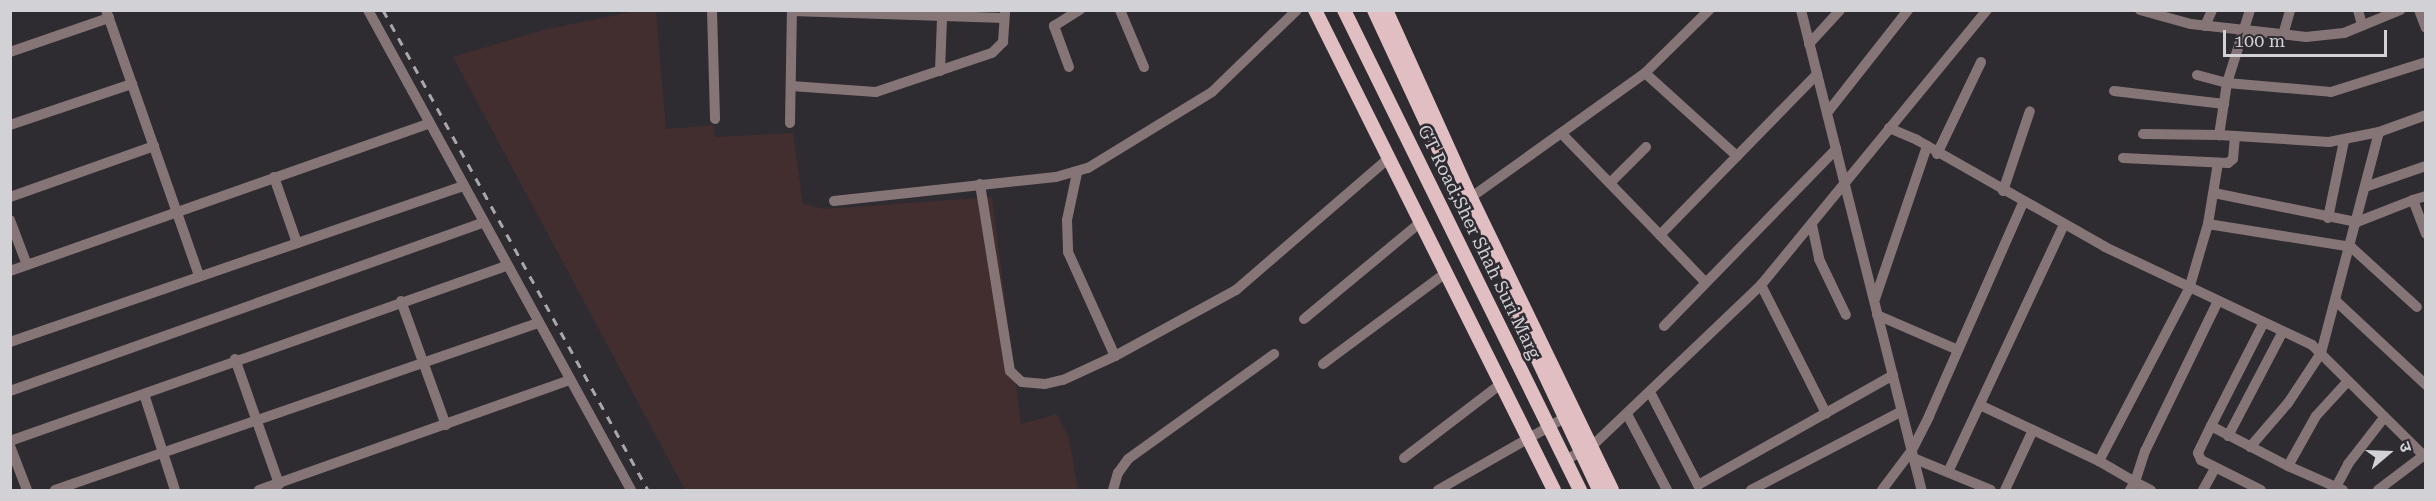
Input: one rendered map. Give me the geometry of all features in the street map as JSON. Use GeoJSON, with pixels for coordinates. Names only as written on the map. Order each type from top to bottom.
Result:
{"type":"FeatureCollection","features":[{"type":"Feature","properties":{"kind":"main road"},"geometry":{"type":"LineString","coordinates":[[1315,10],[1554,490]]}},
{"type":"Feature","properties":{"kind":"main road","name":"GT Road;Sher Shah Suri Marg"},"geometry":{"type":"LineString","coordinates":[[1344,10],[1580,490]]}},
{"type":"Feature","properties":{"kind":"main road","name":"GT Road;Sher Shah Suri Marg"},"geometry":{"type":"LineString","coordinates":[[1374,10],[1467,199],[1566,417],[1587,450],[1599,490]]}},
{"type":"Feature","properties":{"kind":"main road"},"geometry":{"type":"LineString","coordinates":[[1386,10],[1467,199],[1587,450],[1612,490]]}},
{"type":"Feature","properties":{"kind":"street"},"geometry":{"type":"LineString","coordinates":[[368,10],[461,187],[631,490]]}},
{"type":"Feature","properties":{"kind":"street"},"geometry":{"type":"LineString","coordinates":[[712,10],[715,119]]}},
{"type":"Feature","properties":{"kind":"street"},"geometry":{"type":"LineString","coordinates":[[1069,67],[1054,26],[1080,10]]}},
{"type":"Feature","properties":{"kind":"street"},"geometry":{"type":"LineString","coordinates":[[1120,10],[1144,66]]}},
{"type":"Feature","properties":{"kind":"street"},"geometry":{"type":"LineString","coordinates":[[834,201],[1077,173],[1212,92],[1297,10]]}},
{"type":"Feature","properties":{"kind":"street"},"geometry":{"type":"LineString","coordinates":[[1467,199],[1563,135],[1645,73],[1709,10]]}},
{"type":"Feature","properties":{"kind":"street"},"geometry":{"type":"LineString","coordinates":[[1800,10],[1922,490]]}},
{"type":"Feature","properties":{"kind":"street"},"geometry":{"type":"LineString","coordinates":[[1809,44],[1840,10]]}},
{"type":"Feature","properties":{"kind":"street"},"geometry":{"type":"LineString","coordinates":[[1827,113],[1908,10]]}},
{"type":"Feature","properties":{"kind":"street"},"geometry":{"type":"LineString","coordinates":[[1565,460],[1587,450],[1761,285],[1845,186],[1889,128],[1987,10]]}},
{"type":"Feature","properties":{"kind":"street"},"geometry":{"type":"LineString","coordinates":[[2140,10],[2170,21],[2243,31],[2321,37],[2362,25],[2400,10]]}},
{"type":"Feature","properties":{"kind":"street"},"geometry":{"type":"LineString","coordinates":[[2205,26],[2212,10]]}},
{"type":"Feature","properties":{"kind":"street"},"geometry":{"type":"LineString","coordinates":[[2219,135],[2227,83],[2250,10]]}},
{"type":"Feature","properties":{"kind":"street"},"geometry":{"type":"LineString","coordinates":[[2283,35],[2290,10]]}},
{"type":"Feature","properties":{"kind":"street"},"geometry":{"type":"LineString","coordinates":[[2358,10],[2362,25]]}},
{"type":"Feature","properties":{"kind":"street"},"geometry":{"type":"LineString","coordinates":[[2419,10],[2426,28]]}},
{"type":"Feature","properties":{"kind":"street"},"geometry":{"type":"LineString","coordinates":[[790,123],[792,11],[910,14],[942,19],[1004,14],[1003,42],[998,50],[940,71],[876,92],[791,86]]}},
{"type":"Feature","properties":{"kind":"street"},"geometry":{"type":"LineString","coordinates":[[10,52],[108,14],[200,276]]}},
{"type":"Feature","properties":{"kind":"street"},"geometry":{"type":"LineString","coordinates":[[940,71],[942,19]]}},
{"type":"Feature","properties":{"kind":"street"},"geometry":{"type":"LineString","coordinates":[[1937,154],[1981,62]]}},
{"type":"Feature","properties":{"kind":"street"},"geometry":{"type":"LineString","coordinates":[[2197,75],[2227,83],[2331,92],[2426,62]]}},
{"type":"Feature","properties":{"kind":"street"},"geometry":{"type":"LineString","coordinates":[[1645,73],[1737,156]]}},
{"type":"Feature","properties":{"kind":"street"},"geometry":{"type":"LineString","coordinates":[[1660,235],[1817,74]]}},
{"type":"Feature","properties":{"kind":"street"},"geometry":{"type":"LineString","coordinates":[[10,125],[132,84]]}},
{"type":"Feature","properties":{"kind":"street"},"geometry":{"type":"LineString","coordinates":[[2114,91],[2224,104]]}},
{"type":"Feature","properties":{"kind":"street"},"geometry":{"type":"LineString","coordinates":[[2003,191],[2030,111]]}},
{"type":"Feature","properties":{"kind":"street"},"geometry":{"type":"LineString","coordinates":[[2143,134],[2344,141],[2379,132],[2426,115]]}},
{"type":"Feature","properties":{"kind":"street"},"geometry":{"type":"LineString","coordinates":[[10,271],[427,124]]}},
{"type":"Feature","properties":{"kind":"street"},"geometry":{"type":"LineString","coordinates":[[1889,128],[1927,146],[1937,154],[2064,225],[2321,353],[2383,419],[2424,457],[2378,490]]}},
{"type":"Feature","properties":{"kind":"street"},"geometry":{"type":"LineString","coordinates":[[2250,447],[2288,403],[2321,353],[2337,302],[2379,132]]}},
{"type":"Feature","properties":{"kind":"street"},"geometry":{"type":"LineString","coordinates":[[1563,135],[1706,283]]}},
{"type":"Feature","properties":{"kind":"street"},"geometry":{"type":"LineString","coordinates":[[2123,158],[2218,163],[2232,161],[2235,136]]}},
{"type":"Feature","properties":{"kind":"street"},"geometry":{"type":"LineString","coordinates":[[2328,218],[2344,141]]}},
{"type":"Feature","properties":{"kind":"street"},"geometry":{"type":"LineString","coordinates":[[10,197],[154,146]]}},
{"type":"Feature","properties":{"kind":"street"},"geometry":{"type":"LineString","coordinates":[[1874,300],[1927,146]]}},
{"type":"Feature","properties":{"kind":"street"},"geometry":{"type":"LineString","coordinates":[[1610,183],[1646,147]]}},
{"type":"Feature","properties":{"kind":"street"},"geometry":{"type":"LineString","coordinates":[[1664,326],[1836,149]]}},
{"type":"Feature","properties":{"kind":"street"},"geometry":{"type":"LineString","coordinates":[[980,184],[1010,371],[1022,382],[1046,384],[1063,380],[1115,356],[1250,280],[1389,158]]}},
{"type":"Feature","properties":{"kind":"street"},"geometry":{"type":"LineString","coordinates":[[2099,462],[2189,289],[2208,224],[2218,163]]}},
{"type":"Feature","properties":{"kind":"street"},"geometry":{"type":"LineString","coordinates":[[2365,187],[2426,166]]}},
{"type":"Feature","properties":{"kind":"street"},"geometry":{"type":"LineString","coordinates":[[1077,173],[1067,220],[1068,252],[1115,356]]}},
{"type":"Feature","properties":{"kind":"street"},"geometry":{"type":"LineString","coordinates":[[274,177],[297,243]]}},
{"type":"Feature","properties":{"kind":"street"},"geometry":{"type":"LineString","coordinates":[[10,342],[461,187]]}},
{"type":"Feature","properties":{"kind":"street"},"geometry":{"type":"LineString","coordinates":[[2214,193],[2328,218],[2357,222],[2426,196]]}},
{"type":"Feature","properties":{"kind":"street"},"geometry":{"type":"LineString","coordinates":[[2413,200],[2426,234]]}},
{"type":"Feature","properties":{"kind":"street"},"geometry":{"type":"LineString","coordinates":[[1881,490],[1913,454],[2023,203]]}},
{"type":"Feature","properties":{"kind":"street"},"geometry":{"type":"LineString","coordinates":[[10,220],[27,265]]}},
{"type":"Feature","properties":{"kind":"street"},"geometry":{"type":"LineString","coordinates":[[1304,319],[1422,221]]}},
{"type":"Feature","properties":{"kind":"street"},"geometry":{"type":"LineString","coordinates":[[10,391],[482,223]]}},
{"type":"Feature","properties":{"kind":"street"},"geometry":{"type":"LineString","coordinates":[[2208,224],[2351,247],[2417,307]]}},
{"type":"Feature","properties":{"kind":"street"},"geometry":{"type":"LineString","coordinates":[[1812,225],[1819,259],[1846,315]]}},
{"type":"Feature","properties":{"kind":"street"},"geometry":{"type":"LineString","coordinates":[[1949,470],[1982,406],[2064,225]]}},
{"type":"Feature","properties":{"kind":"street"},"geometry":{"type":"LineString","coordinates":[[10,441],[235,359],[506,266]]}},
{"type":"Feature","properties":{"kind":"street"},"geometry":{"type":"LineString","coordinates":[[1323,364],[1447,272]]}},
{"type":"Feature","properties":{"kind":"street"},"geometry":{"type":"LineString","coordinates":[[1761,285],[1826,413]]}},
{"type":"Feature","properties":{"kind":"street"},"geometry":{"type":"LineString","coordinates":[[401,301],[446,425]]}},
{"type":"Feature","properties":{"kind":"street"},"geometry":{"type":"LineString","coordinates":[[2337,302],[2426,385]]}},
{"type":"Feature","properties":{"kind":"street"},"geometry":{"type":"LineString","coordinates":[[2132,486],[2145,451],[2217,303]]}},
{"type":"Feature","properties":{"kind":"street"},"geometry":{"type":"LineString","coordinates":[[1877,315],[1958,350]]}},
{"type":"Feature","properties":{"kind":"street"},"geometry":{"type":"LineString","coordinates":[[55,490],[538,323]]}},
{"type":"Feature","properties":{"kind":"street"},"geometry":{"type":"LineString","coordinates":[[2261,490],[2201,460],[2198,453],[2263,324]]}},
{"type":"Feature","properties":{"kind":"street"},"geometry":{"type":"LineString","coordinates":[[2228,436],[2282,333]]}},
{"type":"Feature","properties":{"kind":"street"},"geometry":{"type":"LineString","coordinates":[[1113,490],[1118,473],[1128,459],[1274,354]]}},
{"type":"Feature","properties":{"kind":"street"},"geometry":{"type":"LineString","coordinates":[[235,359],[279,484]]}},
{"type":"Feature","properties":{"kind":"street"},"geometry":{"type":"LineString","coordinates":[[1650,392],[1698,485],[1893,375]]}},
{"type":"Feature","properties":{"kind":"street"},"geometry":{"type":"LineString","coordinates":[[259,490],[570,380]]}},
{"type":"Feature","properties":{"kind":"street"},"geometry":{"type":"LineString","coordinates":[[2288,466],[2316,416],[2347,382]]}},
{"type":"Feature","properties":{"kind":"street"},"geometry":{"type":"LineString","coordinates":[[1404,458],[1502,383]]}},
{"type":"Feature","properties":{"kind":"street"},"geometry":{"type":"LineString","coordinates":[[144,394],[176,490]]}},
{"type":"Feature","properties":{"kind":"street"},"geometry":{"type":"LineString","coordinates":[[1982,406],[2099,462],[2132,486],[2151,490]]}},
{"type":"Feature","properties":{"kind":"street"},"geometry":{"type":"LineString","coordinates":[[1751,490],[1902,411]]}},
{"type":"Feature","properties":{"kind":"street"},"geometry":{"type":"LineString","coordinates":[[1627,414],[1668,490]]}},
{"type":"Feature","properties":{"kind":"street"},"geometry":{"type":"LineString","coordinates":[[1437,490],[1566,417]]}},
{"type":"Feature","properties":{"kind":"street"},"geometry":{"type":"LineString","coordinates":[[2211,426],[2288,466],[2340,489],[2355,453],[2383,419]]}},
{"type":"Feature","properties":{"kind":"street"},"geometry":{"type":"LineString","coordinates":[[2005,490],[2033,430]]}},
{"type":"Feature","properties":{"kind":"street"},"geometry":{"type":"LineString","coordinates":[[10,446],[27,490]]}},
{"type":"Feature","properties":{"kind":"street"},"geometry":{"type":"LineString","coordinates":[[1913,454],[1991,490]]}},
{"type":"Feature","properties":{"kind":"street"},"geometry":{"type":"LineString","coordinates":[[2203,490],[2215,468]]}},
{"type":"Feature","properties":{"kind":"shaded area"},"geometry":{"type":"Polygon","coordinates":[[[636,11],[656,11],[666,129],[714,125],[715,137],[793,133],[803,204],[825,209],[992,197],[1021,424],[1057,414],[1069,438],[1078,490],[685,490],[453,57],[543,30],[636,11]]]}},
{"type":"Feature","properties":{"kind":"railway"},"geometry":{"type":"LineString","coordinates":[[383,10],[648,490]]}}]}
